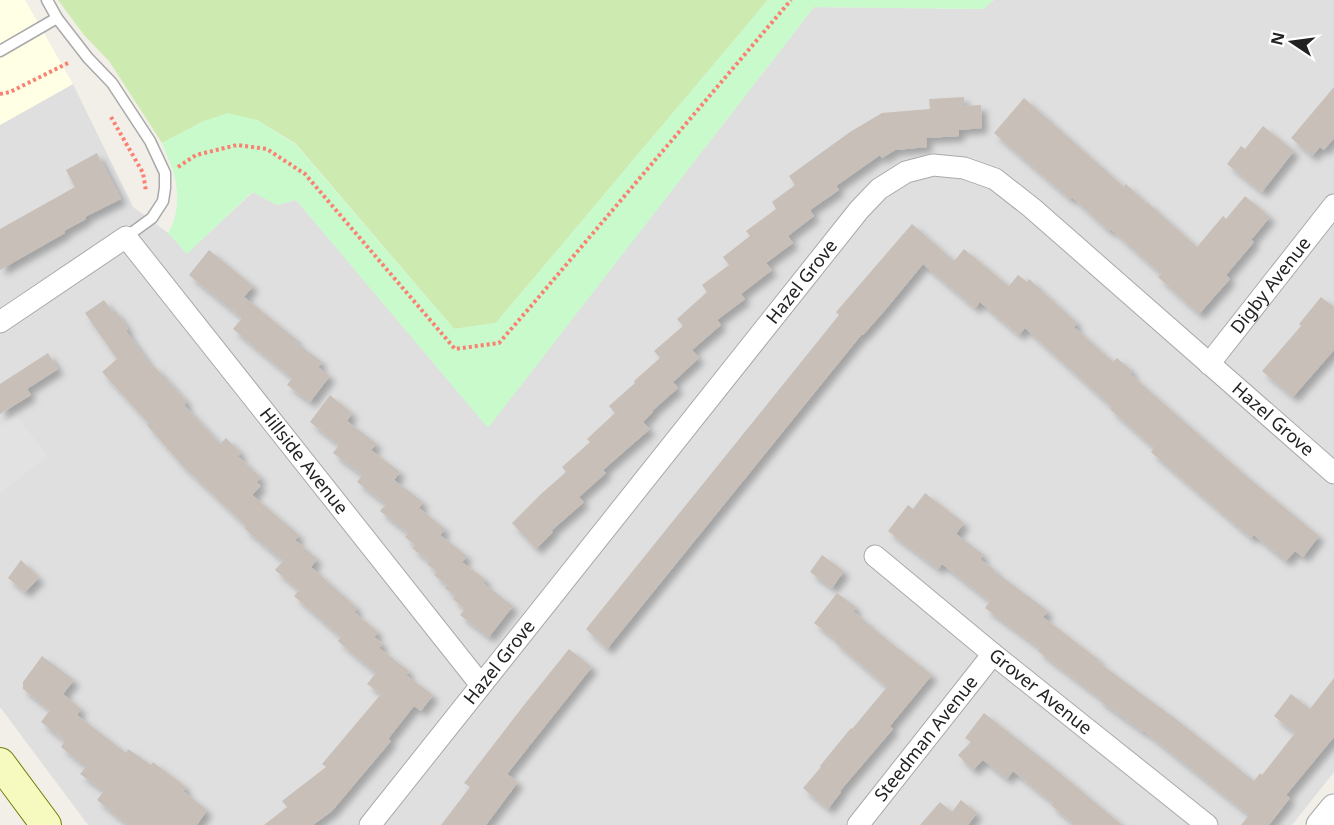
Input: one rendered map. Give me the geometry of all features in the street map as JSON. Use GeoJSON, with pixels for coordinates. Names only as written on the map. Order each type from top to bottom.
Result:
{"type":"FeatureCollection","features":[{"type":"Feature","properties":{"kind":"main road"},"geometry":{"type":"LineString","coordinates":[[0,763],[46,825]]}},
{"type":"Feature","properties":{"kind":"street","name":"Hazel Grove"},"geometry":{"type":"LineString","coordinates":[[370,825],[859,210],[879,189],[906,172],[933,165],[964,168],[995,179],[1032,208],[1334,473]]}},
{"type":"Feature","properties":{"kind":"street","name":"Digby Avenue"},"geometry":{"type":"LineString","coordinates":[[1209,364],[1334,205]]}},
{"type":"Feature","properties":{"kind":"street"},"geometry":{"type":"LineString","coordinates":[[0,322],[133,232]]}},
{"type":"Feature","properties":{"kind":"street","name":"Hillside Avenue"},"geometry":{"type":"LineString","coordinates":[[133,232],[481,685]]}},
{"type":"Feature","properties":{"kind":"street","name":"Grover Avenue"},"geometry":{"type":"LineString","coordinates":[[875,556],[993,654],[1208,825]]}},
{"type":"Feature","properties":{"kind":"street","name":"Steedman Avenue"},"geometry":{"type":"LineString","coordinates":[[858,825],[993,654]]}},
{"type":"Feature","properties":{"kind":"street"},"geometry":{"type":"LineString","coordinates":[[1320,825],[1334,808]]}},
{"type":"Feature","properties":{"kind":"lane"},"geometry":{"type":"LineString","coordinates":[[47,0],[57,18],[88,58],[112,83],[150,141],[165,173],[163,201],[152,218],[133,232]]}},
{"type":"Feature","properties":{"kind":"lane"},"geometry":{"type":"LineString","coordinates":[[0,51],[57,18]]}},
{"type":"Feature","properties":{"kind":"path"},"geometry":{"type":"LineString","coordinates":[[143,178],[165,173],[196,155],[219,149],[237,145],[267,149],[305,174],[455,349],[498,343],[790,0]]}},
{"type":"Feature","properties":{"kind":"path"},"geometry":{"type":"LineString","coordinates":[[0,94],[10,92],[72,61]]}},
{"type":"Feature","properties":{"kind":"path"},"geometry":{"type":"LineString","coordinates":[[110,115],[143,172],[145,204],[133,232]]}},
{"type":"Feature","properties":{"kind":"shaded area"},"geometry":{"type":"Polygon","coordinates":[[[0,0],[25,0],[73,84],[0,125],[0,0]]]}},
{"type":"Feature","properties":{"kind":"shaded area"},"geometry":{"type":"Polygon","coordinates":[[[994,0],[1334,0],[1334,772],[1292,825],[88,825],[0,707],[0,125],[73,84],[133,207],[168,233],[187,253],[253,192],[277,205],[296,200],[488,427],[814,7],[982,9],[994,0]]]}},
{"type":"Feature","properties":{"kind":"shaded area"},"geometry":{"type":"Polygon","coordinates":[[[15,414],[48,456],[0,494],[0,426],[15,414]]]}},
{"type":"Feature","properties":{"kind":"green space"},"geometry":{"type":"Polygon","coordinates":[[[58,0],[768,0],[496,323],[454,329],[296,144],[257,120],[204,121],[162,143],[109,61],[84,35],[58,0]]]}},
{"type":"Feature","properties":{"kind":"green space"},"geometry":{"type":"Polygon","coordinates":[[[768,0],[994,0],[983,9],[814,7],[488,428],[296,200],[277,205],[252,192],[187,254],[168,233],[176,214],[177,192],[174,174],[162,143],[204,121],[228,113],[257,120],[296,145],[454,329],[496,323],[768,0]]]}},
{"type":"Feature","properties":{"kind":"building"},"geometry":{"type":"Polygon","coordinates":[[[1334,87],[1334,138],[1324,150],[1320,147],[1312,156],[1291,138],[1334,87]]]}},
{"type":"Feature","properties":{"kind":"building"},"geometry":{"type":"Polygon","coordinates":[[[964,97],[964,106],[981,105],[982,128],[959,130],[959,136],[926,138],[927,147],[895,150],[882,158],[880,155],[836,186],[839,190],[810,210],[814,216],[788,236],[793,243],[766,263],[772,270],[741,294],[745,299],[717,320],[721,325],[692,350],[699,358],[673,382],[678,388],[643,422],[650,429],[603,470],[606,473],[579,497],[584,502],[551,531],[553,532],[536,549],[512,523],[566,472],[562,467],[590,442],[587,439],[615,413],[609,406],[660,358],[654,351],[683,326],[677,319],[707,292],[702,285],[729,265],[723,257],[750,236],[746,231],[776,209],[772,202],[795,185],[789,176],[850,132],[882,113],[930,109],[929,99],[964,97]]]}},
{"type":"Feature","properties":{"kind":"building"},"geometry":{"type":"Polygon","coordinates":[[[1024,98],[1124,187],[1126,184],[1197,247],[1223,216],[1226,219],[1245,196],[1270,217],[1251,240],[1254,242],[1226,275],[1230,279],[1199,314],[1158,277],[1161,274],[1111,229],[1109,231],[1072,197],[1070,199],[994,133],[1024,98]]]}},
{"type":"Feature","properties":{"kind":"building"},"geometry":{"type":"Polygon","coordinates":[[[1263,126],[1294,151],[1262,192],[1227,164],[1241,146],[1245,149],[1263,126]]]}},
{"type":"Feature","properties":{"kind":"building"},"geometry":{"type":"Polygon","coordinates":[[[97,153],[121,199],[85,217],[86,219],[64,231],[65,233],[0,270],[0,229],[75,187],[66,170],[97,153]]]}},
{"type":"Feature","properties":{"kind":"building"},"geometry":{"type":"Polygon","coordinates":[[[912,224],[954,261],[964,249],[1009,286],[1018,275],[1027,282],[1029,279],[1077,323],[1074,327],[1113,362],[1117,358],[1132,371],[1130,374],[1181,419],[1319,536],[1303,557],[1295,551],[1286,561],[1254,535],[1251,538],[1151,452],[1154,448],[1025,328],[1019,335],[980,302],[975,308],[923,264],[862,334],[607,649],[586,629],[839,315],[836,312],[912,224]]]}},
{"type":"Feature","properties":{"kind":"building"},"geometry":{"type":"Polygon","coordinates":[[[209,250],[253,286],[244,297],[297,340],[295,342],[322,362],[318,367],[330,376],[310,402],[287,385],[292,378],[233,329],[242,318],[189,275],[209,250]]]}},
{"type":"Feature","properties":{"kind":"building"},"geometry":{"type":"Polygon","coordinates":[[[1321,297],[1334,307],[1334,350],[1293,397],[1262,371],[1301,326],[1299,324],[1321,297]]]}},
{"type":"Feature","properties":{"kind":"building"},"geometry":{"type":"Polygon","coordinates":[[[104,300],[113,312],[115,310],[128,329],[126,331],[152,368],[154,366],[187,402],[184,405],[220,444],[226,438],[241,453],[238,456],[261,478],[256,482],[261,486],[252,495],[299,535],[295,540],[317,559],[311,567],[357,608],[354,612],[378,632],[374,637],[383,644],[379,648],[409,671],[406,675],[433,695],[421,711],[414,706],[388,739],[391,741],[332,811],[313,825],[264,825],[287,807],[282,801],[326,767],[322,764],[381,694],[367,684],[376,673],[338,641],[341,637],[294,596],[299,590],[275,570],[283,561],[244,528],[246,526],[181,464],[102,372],[117,359],[85,313],[104,300]]]}},
{"type":"Feature","properties":{"kind":"building"},"geometry":{"type":"Polygon","coordinates":[[[48,353],[58,369],[27,389],[31,395],[0,414],[0,384],[48,353]]]}},
{"type":"Feature","properties":{"kind":"building"},"geometry":{"type":"Polygon","coordinates":[[[330,395],[352,413],[347,421],[377,444],[371,450],[400,472],[394,480],[423,502],[419,508],[445,529],[440,535],[467,556],[462,562],[486,580],[483,583],[513,606],[489,637],[460,615],[465,609],[453,599],[455,596],[445,588],[447,585],[434,575],[437,572],[427,564],[429,561],[412,548],[415,545],[405,537],[408,533],[380,511],[386,504],[357,482],[362,475],[333,453],[339,445],[310,422],[330,395]]]}},
{"type":"Feature","properties":{"kind":"building"},"geometry":{"type":"Polygon","coordinates":[[[925,493],[964,523],[956,534],[984,555],[980,559],[1048,611],[1043,617],[1254,781],[1260,773],[1262,775],[1295,733],[1274,716],[1291,694],[1310,709],[1334,678],[1334,737],[1286,795],[1290,798],[1269,825],[1241,825],[1249,815],[1144,731],[1099,700],[1100,698],[1038,651],[1040,648],[985,608],[990,601],[942,564],[938,569],[888,531],[908,505],[913,509],[925,493]]]}},
{"type":"Feature","properties":{"kind":"building"},"geometry":{"type":"Polygon","coordinates":[[[822,555],[844,571],[832,588],[810,572],[822,555]]]}},
{"type":"Feature","properties":{"kind":"building"},"geometry":{"type":"Polygon","coordinates":[[[21,560],[39,578],[25,592],[8,578],[21,560]]]}},
{"type":"Feature","properties":{"kind":"building"},"geometry":{"type":"Polygon","coordinates":[[[837,593],[856,607],[853,611],[932,675],[890,726],[893,729],[840,791],[828,809],[803,788],[887,687],[814,623],[837,593]]]}},
{"type":"Feature","properties":{"kind":"building"},"geometry":{"type":"Polygon","coordinates":[[[569,649],[592,667],[507,774],[518,782],[486,825],[441,825],[470,787],[464,783],[569,649]]]}},
{"type":"Feature","properties":{"kind":"building"},"geometry":{"type":"Polygon","coordinates":[[[42,656],[74,680],[63,694],[81,709],[77,715],[126,753],[128,749],[151,765],[153,762],[186,787],[183,791],[207,810],[197,825],[128,825],[97,800],[104,791],[80,774],[86,767],[61,747],[65,741],[41,722],[50,710],[23,689],[23,682],[42,656]]]}},
{"type":"Feature","properties":{"kind":"building"},"geometry":{"type":"Polygon","coordinates":[[[984,713],[1122,825],[1075,825],[1051,805],[1053,803],[1013,771],[1007,779],[983,760],[973,770],[958,755],[971,742],[965,738],[984,713]]]}},
{"type":"Feature","properties":{"kind":"building"},"geometry":{"type":"Polygon","coordinates":[[[961,800],[977,813],[968,825],[920,825],[940,802],[952,812],[961,800]]]}}]}
